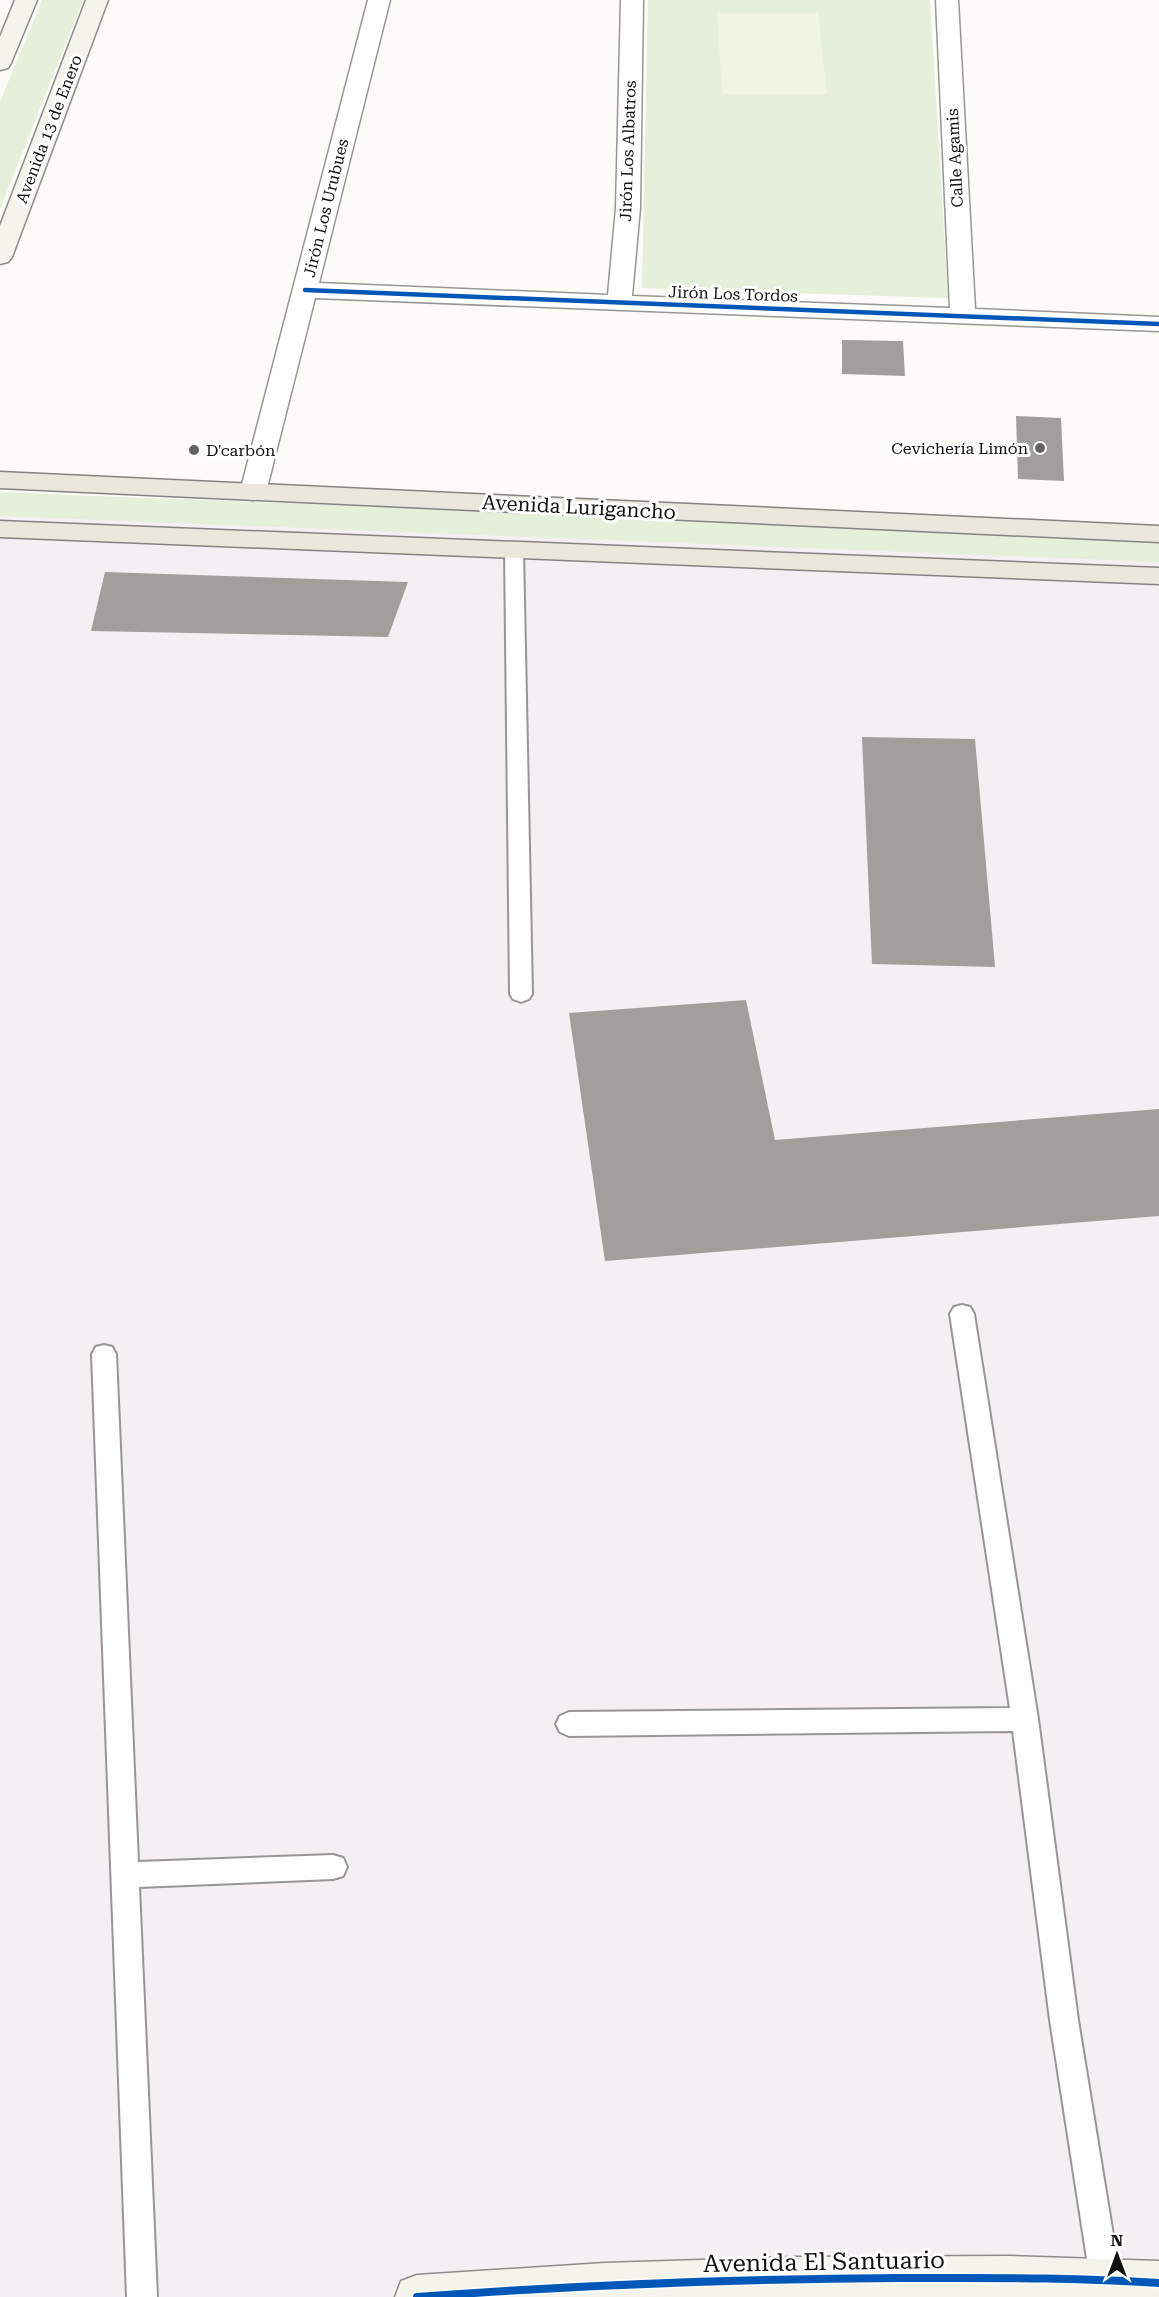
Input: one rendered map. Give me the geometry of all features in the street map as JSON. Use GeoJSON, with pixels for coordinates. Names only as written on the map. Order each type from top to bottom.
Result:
{"type":"FeatureCollection","features":[{"type":"Feature","properties":{"kind":"main road"},"geometry":{"type":"LineString","coordinates":[[0,63],[26,0]]}},
{"type":"Feature","properties":{"kind":"main road","name":"Avenida 13 de Enero"},"geometry":{"type":"LineString","coordinates":[[0,257],[97,0]]}},
{"type":"Feature","properties":{"kind":"main road","name":"Avenida Lurigancho"},"geometry":{"type":"LineString","coordinates":[[0,480],[1159,534]]}},
{"type":"Feature","properties":{"kind":"main road"},"geometry":{"type":"LineString","coordinates":[[0,529],[1159,576]]}},
{"type":"Feature","properties":{"kind":"main road","name":"Avenida El Santuario"},"geometry":{"type":"LineString","coordinates":[[417,2297],[789,2278],[1105,2278],[1159,2283]]}},
{"type":"Feature","properties":{"kind":"street","name":"Jirón Los Urubues"},"geometry":{"type":"LineString","coordinates":[[253,492],[379,0]]}},
{"type":"Feature","properties":{"kind":"street","name":"Jirón Los Albatros"},"geometry":{"type":"LineString","coordinates":[[619,303],[628,208],[632,0]]}},
{"type":"Feature","properties":{"kind":"street","name":"Calle Agamis"},"geometry":{"type":"LineString","coordinates":[[947,0],[963,316]]}},
{"type":"Feature","properties":{"kind":"street","name":"Jirón Los Tordos"},"geometry":{"type":"LineString","coordinates":[[305,290],[1159,324]]}},
{"type":"Feature","properties":{"kind":"lane"},"geometry":{"type":"LineString","coordinates":[[514,550],[521,994]]}},
{"type":"Feature","properties":{"kind":"lane"},"geometry":{"type":"LineString","coordinates":[[962,1314],[1026,1719],[1064,2020],[1105,2278]]}},
{"type":"Feature","properties":{"kind":"lane"},"geometry":{"type":"LineString","coordinates":[[104,1354],[142,2297]]}},
{"type":"Feature","properties":{"kind":"lane"},"geometry":{"type":"LineString","coordinates":[[569,1724],[1026,1719]]}},
{"type":"Feature","properties":{"kind":"lane"},"geometry":{"type":"LineString","coordinates":[[126,1875],[333,1867]]}},
{"type":"Feature","properties":{"kind":"shaded area"},"geometry":{"type":"Polygon","coordinates":[[[0,501],[1159,554],[1159,2297],[0,2297],[0,501]]]}},
{"type":"Feature","properties":{"kind":"green space"},"geometry":{"type":"Polygon","coordinates":[[[42,0],[83,0],[0,209],[0,102],[42,0]]]}},
{"type":"Feature","properties":{"kind":"green space"},"geometry":{"type":"Polygon","coordinates":[[[648,0],[930,0],[948,298],[642,288],[648,0]]]}},
{"type":"Feature","properties":{"kind":"green space"},"geometry":{"type":"Polygon","coordinates":[[[717,13],[818,13],[827,94],[722,94],[717,13]]]}},
{"type":"Feature","properties":{"kind":"green space"},"geometry":{"type":"Polygon","coordinates":[[[0,492],[724,520],[1159,541],[1159,562],[0,516],[0,492]]]}},
{"type":"Feature","properties":{"kind":"building"},"geometry":{"type":"Polygon","coordinates":[[[842,340],[903,341],[905,376],[842,374],[842,340]]]}},
{"type":"Feature","properties":{"kind":"building","name":"Cevichería Limón"},"geometry":{"type":"Polygon","coordinates":[[[1016,416],[1061,418],[1064,481],[1018,479],[1016,416]]]}},
{"type":"Feature","properties":{"kind":"building"},"geometry":{"type":"Polygon","coordinates":[[[105,572],[408,582],[388,637],[91,631],[105,572]]]}},
{"type":"Feature","properties":{"kind":"building"},"geometry":{"type":"Polygon","coordinates":[[[862,737],[975,739],[995,967],[872,964],[862,737]]]}},
{"type":"Feature","properties":{"kind":"building"},"geometry":{"type":"Polygon","coordinates":[[[746,1000],[775,1140],[1159,1109],[1159,1216],[605,1261],[569,1013],[746,1000]]]}},
{"type":"Feature","properties":{"kind":"cycle path"},"geometry":{"type":"LineString","coordinates":[[305,290],[1159,324]]}},
{"type":"Feature","properties":{"kind":"cycle path"},"geometry":{"type":"LineString","coordinates":[[417,2297],[605,2285],[794,2279],[1039,2278],[1159,2283]]}},
{"type":"Feature","properties":{"kind":"place","name":"Cevichería Limón"},"geometry":{"type":"Point","coordinates":[1040,448]}},
{"type":"Feature","properties":{"kind":"place","name":"D'carbón"},"geometry":{"type":"Point","coordinates":[194,450]}}]}
